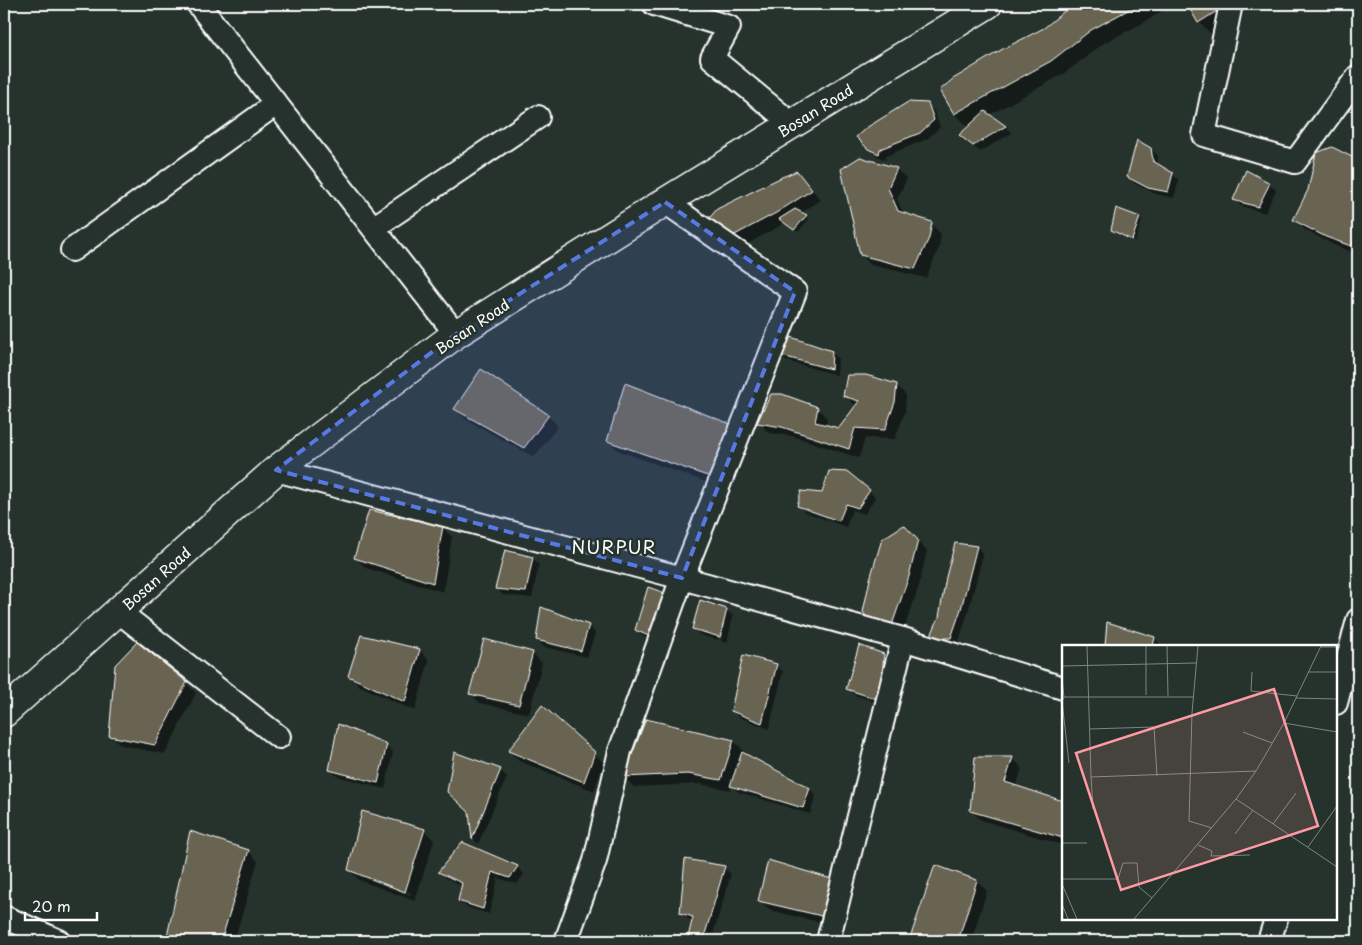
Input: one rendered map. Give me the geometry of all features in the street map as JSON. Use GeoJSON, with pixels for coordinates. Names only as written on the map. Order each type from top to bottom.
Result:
{"type":"FeatureCollection","features":[{"type":"Feature","properties":{"kind":"main road","name":"Bosan Road"},"geometry":{"type":"LineString","coordinates":[[4,713],[276,470],[456,334],[988,4]]}},
{"type":"Feature","properties":{"kind":"street"},"geometry":{"type":"LineString","coordinates":[[198,4],[456,334]]}},
{"type":"Feature","properties":{"kind":"street"},"geometry":{"type":"LineString","coordinates":[[654,4],[730,27],[712,58],[792,124]]}},
{"type":"Feature","properties":{"kind":"street"},"geometry":{"type":"LineString","coordinates":[[1230,4],[1204,135],[1295,162],[1358,76]]}},
{"type":"Feature","properties":{"kind":"street"},"geometry":{"type":"LineString","coordinates":[[72,250],[276,104]]}},
{"type":"Feature","properties":{"kind":"street"},"geometry":{"type":"LineString","coordinates":[[373,228],[538,117]]}},
{"type":"Feature","properties":{"kind":"street"},"geometry":{"type":"LineString","coordinates":[[566,941],[595,861],[620,751],[682,578],[795,292],[666,202]]}},
{"type":"Feature","properties":{"kind":"street"},"geometry":{"type":"LineString","coordinates":[[276,470],[903,639],[1062,688]]}},
{"type":"Feature","properties":{"kind":"street"},"geometry":{"type":"LineString","coordinates":[[118,611],[279,738]]}},
{"type":"Feature","properties":{"kind":"street"},"geometry":{"type":"LineString","coordinates":[[1337,699],[1358,620]]}},
{"type":"Feature","properties":{"kind":"street"},"geometry":{"type":"LineString","coordinates":[[828,941],[903,639]]}},
{"type":"Feature","properties":{"kind":"street"},"geometry":{"type":"LineString","coordinates":[[4,917],[59,941]]}},
{"type":"Feature","properties":{"kind":"street"},"geometry":{"type":"LineString","coordinates":[[1269,941],[1276,920]]}},
{"type":"Feature","properties":{"kind":"highlighted area"},"geometry":{"type":"Polygon","coordinates":[[[665,202],[795,292],[682,578],[276,470],[456,334],[665,202]]]}},
{"type":"Feature","properties":{"kind":"building"},"geometry":{"type":"Polygon","coordinates":[[[1073,4],[1139,4],[1091,30],[1051,61],[954,114],[940,90],[953,79],[1001,50],[1044,28],[1073,4]]]}},
{"type":"Feature","properties":{"kind":"building"},"geometry":{"type":"Polygon","coordinates":[[[1187,4],[1215,4],[1217,11],[1198,23],[1187,4]]]}},
{"type":"Feature","properties":{"kind":"building"},"geometry":{"type":"Polygon","coordinates":[[[908,102],[928,103],[934,120],[920,133],[880,149],[879,154],[868,149],[856,137],[866,128],[908,102]]]}},
{"type":"Feature","properties":{"kind":"building"},"geometry":{"type":"Polygon","coordinates":[[[985,111],[1006,126],[973,146],[959,135],[985,111]]]}},
{"type":"Feature","properties":{"kind":"building"},"geometry":{"type":"Polygon","coordinates":[[[1137,140],[1151,148],[1153,161],[1173,173],[1168,192],[1148,188],[1127,177],[1137,140]]]}},
{"type":"Feature","properties":{"kind":"building"},"geometry":{"type":"Polygon","coordinates":[[[1332,147],[1358,160],[1358,236],[1351,246],[1326,237],[1293,220],[1308,190],[1316,153],[1332,147]]]}},
{"type":"Feature","properties":{"kind":"building"},"geometry":{"type":"Polygon","coordinates":[[[860,157],[897,168],[888,188],[898,211],[932,222],[929,238],[915,269],[860,255],[841,169],[860,157]]]}},
{"type":"Feature","properties":{"kind":"building"},"geometry":{"type":"Polygon","coordinates":[[[1246,170],[1270,183],[1258,207],[1233,200],[1246,170]]]}},
{"type":"Feature","properties":{"kind":"building"},"geometry":{"type":"Polygon","coordinates":[[[797,171],[812,190],[776,213],[731,237],[702,227],[717,209],[797,171]]]}},
{"type":"Feature","properties":{"kind":"building"},"geometry":{"type":"Polygon","coordinates":[[[1116,208],[1140,217],[1132,240],[1111,230],[1116,208]]]}},
{"type":"Feature","properties":{"kind":"building"},"geometry":{"type":"Polygon","coordinates":[[[795,209],[807,215],[794,230],[779,219],[795,209]]]}},
{"type":"Feature","properties":{"kind":"building"},"geometry":{"type":"Polygon","coordinates":[[[779,333],[832,351],[831,369],[778,355],[779,333]]]}},
{"type":"Feature","properties":{"kind":"building"},"geometry":{"type":"Polygon","coordinates":[[[481,369],[549,415],[524,448],[454,409],[481,369]]]}},
{"type":"Feature","properties":{"kind":"building"},"geometry":{"type":"Polygon","coordinates":[[[847,375],[866,375],[897,384],[895,402],[885,430],[855,428],[849,449],[782,427],[757,423],[771,394],[782,394],[818,407],[815,422],[839,428],[859,401],[843,396],[847,375]]]}},
{"type":"Feature","properties":{"kind":"building"},"geometry":{"type":"Polygon","coordinates":[[[625,383],[733,425],[713,478],[607,441],[625,383]]]}},
{"type":"Feature","properties":{"kind":"building"},"geometry":{"type":"Polygon","coordinates":[[[829,471],[848,472],[870,490],[858,508],[846,504],[839,521],[797,506],[801,491],[822,493],[829,471]]]}},
{"type":"Feature","properties":{"kind":"building"},"geometry":{"type":"Polygon","coordinates":[[[369,510],[443,526],[433,583],[354,558],[369,510]]]}},
{"type":"Feature","properties":{"kind":"building"},"geometry":{"type":"Polygon","coordinates":[[[904,525],[918,540],[909,576],[892,625],[877,632],[863,612],[870,579],[882,539],[904,525]]]}},
{"type":"Feature","properties":{"kind":"building"},"geometry":{"type":"Polygon","coordinates":[[[955,543],[977,546],[961,609],[951,638],[930,638],[939,617],[946,577],[955,543]]]}},
{"type":"Feature","properties":{"kind":"building"},"geometry":{"type":"Polygon","coordinates":[[[505,550],[533,557],[526,592],[495,589],[505,550]]]}},
{"type":"Feature","properties":{"kind":"building"},"geometry":{"type":"Polygon","coordinates":[[[648,587],[665,593],[651,637],[635,630],[648,587]]]}},
{"type":"Feature","properties":{"kind":"building"},"geometry":{"type":"Polygon","coordinates":[[[700,600],[727,609],[720,637],[692,629],[700,600]]]}},
{"type":"Feature","properties":{"kind":"building"},"geometry":{"type":"Polygon","coordinates":[[[541,607],[589,625],[581,651],[536,640],[541,607]]]}},
{"type":"Feature","properties":{"kind":"building"},"geometry":{"type":"Polygon","coordinates":[[[1107,622],[1155,637],[1153,645],[1105,645],[1107,622]]]}},
{"type":"Feature","properties":{"kind":"building"},"geometry":{"type":"Polygon","coordinates":[[[361,635],[420,649],[405,702],[348,676],[361,635]]]}},
{"type":"Feature","properties":{"kind":"building"},"geometry":{"type":"Polygon","coordinates":[[[484,639],[533,652],[519,705],[469,694],[484,639]]]}},
{"type":"Feature","properties":{"kind":"building"},"geometry":{"type":"Polygon","coordinates":[[[137,642],[187,682],[155,745],[109,736],[115,665],[137,642]]]}},
{"type":"Feature","properties":{"kind":"building"},"geometry":{"type":"Polygon","coordinates":[[[859,645],[884,654],[880,700],[846,689],[859,645]]]}},
{"type":"Feature","properties":{"kind":"building"},"geometry":{"type":"Polygon","coordinates":[[[743,655],[777,664],[762,723],[731,711],[743,655]]]}},
{"type":"Feature","properties":{"kind":"building"},"geometry":{"type":"Polygon","coordinates":[[[542,705],[595,752],[584,782],[508,751],[542,705]]]}},
{"type":"Feature","properties":{"kind":"building"},"geometry":{"type":"Polygon","coordinates":[[[646,719],[734,740],[721,780],[688,774],[623,777],[646,719]]]}},
{"type":"Feature","properties":{"kind":"building"},"geometry":{"type":"Polygon","coordinates":[[[338,724],[387,744],[378,783],[329,770],[338,724]]]}},
{"type":"Feature","properties":{"kind":"building"},"geometry":{"type":"Polygon","coordinates":[[[454,752],[501,769],[472,839],[469,812],[447,792],[454,752]]]}},
{"type":"Feature","properties":{"kind":"building"},"geometry":{"type":"Polygon","coordinates":[[[742,752],[810,788],[803,808],[730,786],[742,752]]]}},
{"type":"Feature","properties":{"kind":"building"},"geometry":{"type":"Polygon","coordinates":[[[975,757],[1013,757],[1005,782],[1062,801],[1062,838],[970,811],[975,757]]]}},
{"type":"Feature","properties":{"kind":"building"},"geometry":{"type":"Polygon","coordinates":[[[362,811],[425,829],[405,892],[348,870],[362,811]]]}},
{"type":"Feature","properties":{"kind":"building"},"geometry":{"type":"Polygon","coordinates":[[[190,831],[249,850],[221,941],[166,941],[190,831]]]}},
{"type":"Feature","properties":{"kind":"building"},"geometry":{"type":"Polygon","coordinates":[[[462,842],[518,866],[510,878],[492,872],[483,909],[458,901],[462,883],[438,872],[462,842]]]}},
{"type":"Feature","properties":{"kind":"building"},"geometry":{"type":"Polygon","coordinates":[[[685,859],[725,866],[703,941],[687,941],[693,917],[680,913],[685,859]]]}},
{"type":"Feature","properties":{"kind":"building"},"geometry":{"type":"Polygon","coordinates":[[[768,860],[835,880],[826,917],[758,901],[768,860]]]}},
{"type":"Feature","properties":{"kind":"building"},"geometry":{"type":"Polygon","coordinates":[[[935,865],[977,880],[958,941],[909,941],[935,865]]]}},
{"type":"Feature","properties":{"kind":"district","name":"NURPUR"},"geometry":{"type":"Point","coordinates":[614,546]}}]}
